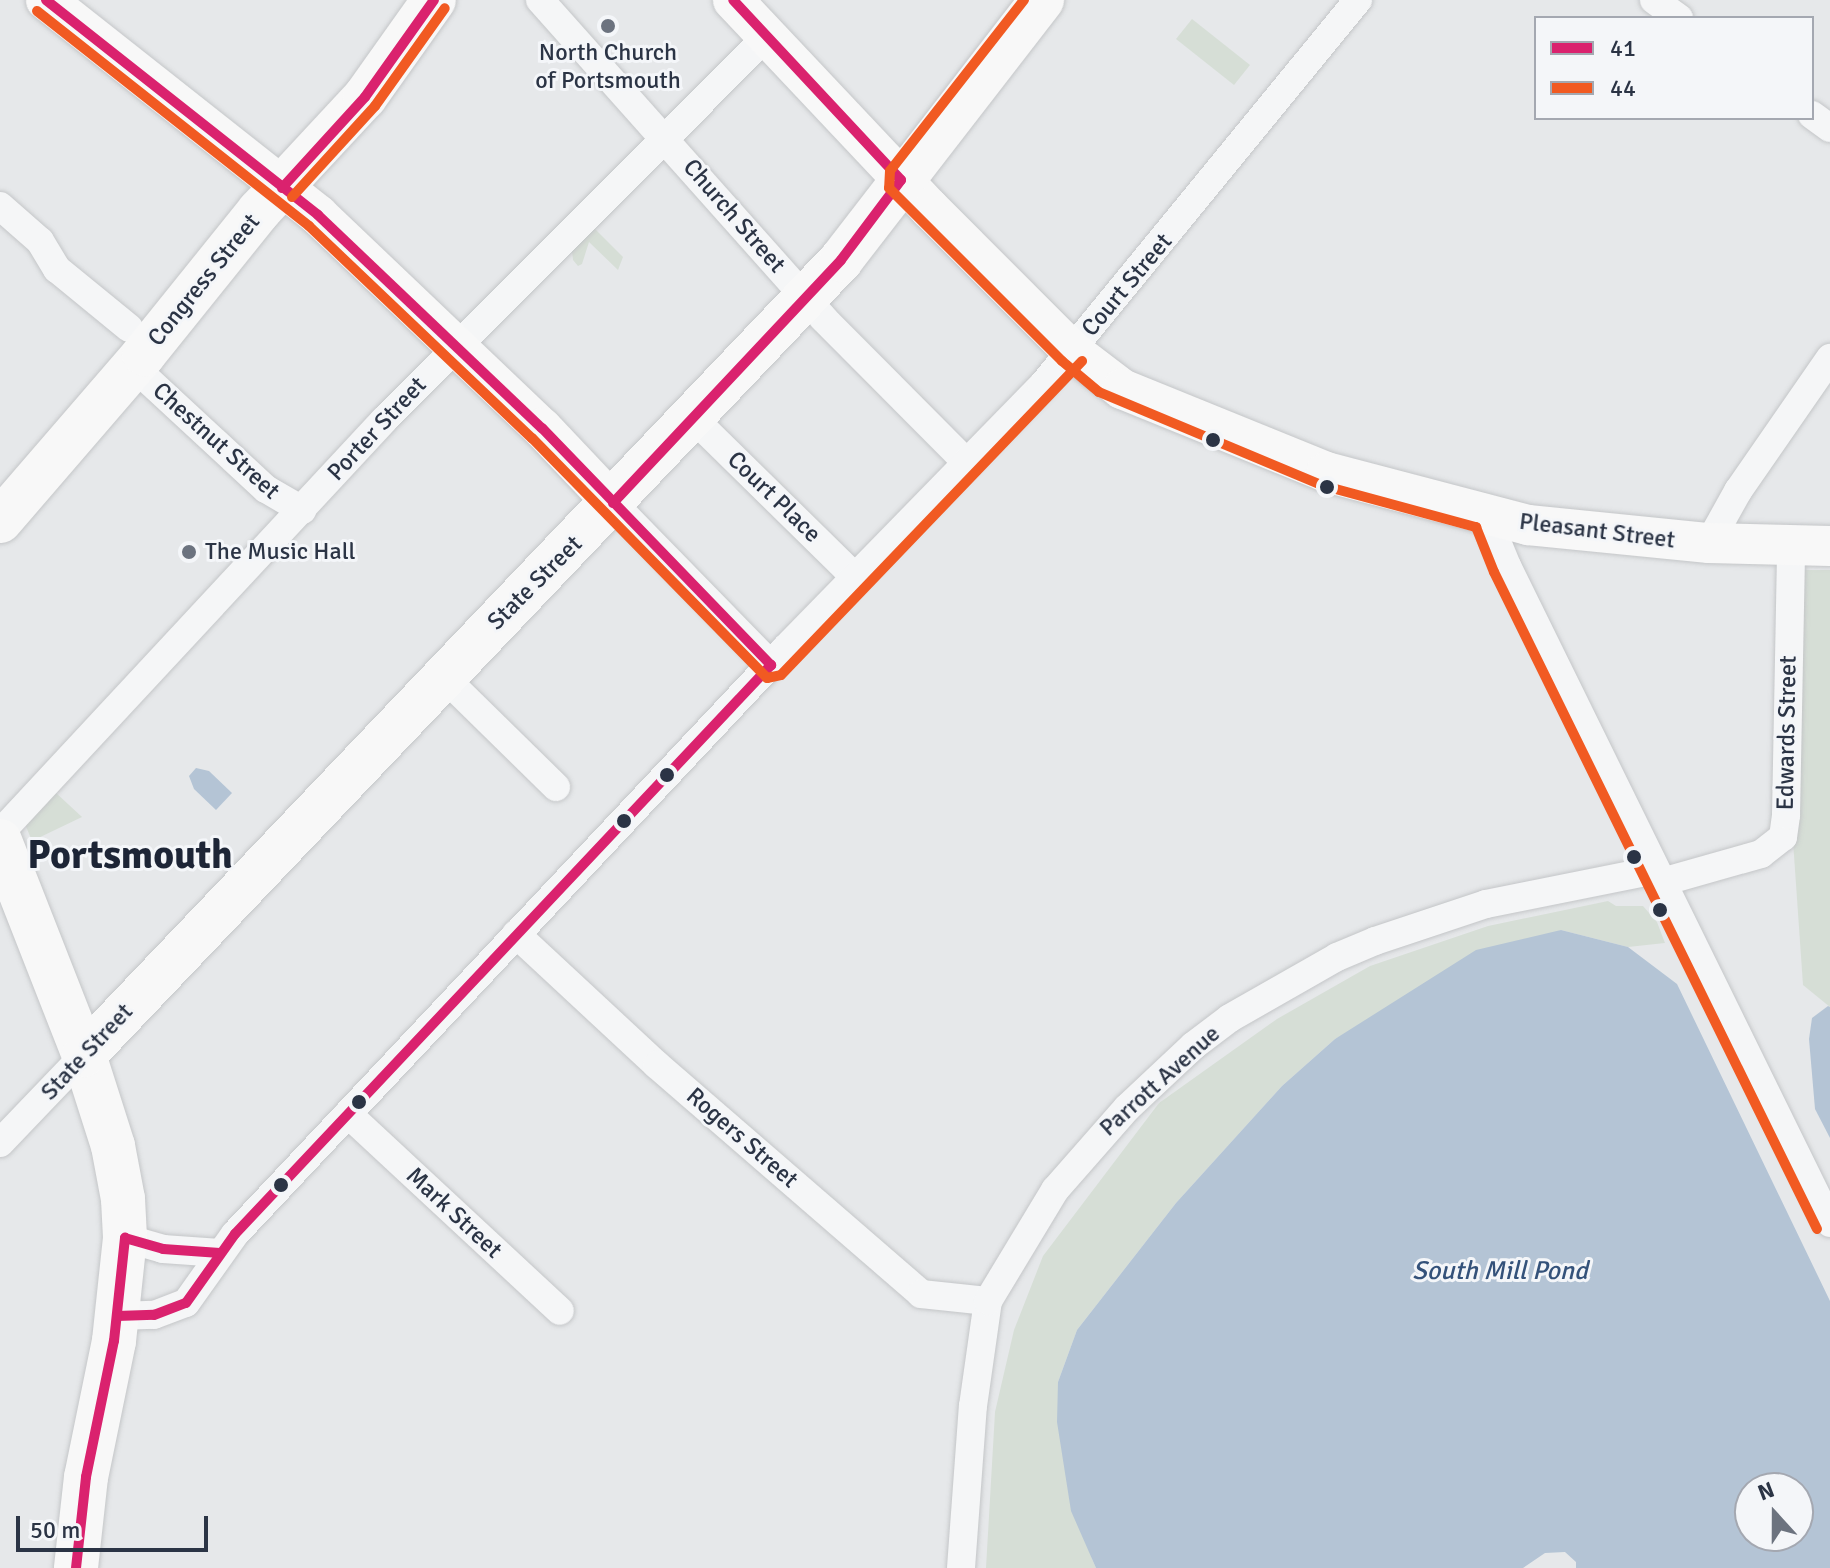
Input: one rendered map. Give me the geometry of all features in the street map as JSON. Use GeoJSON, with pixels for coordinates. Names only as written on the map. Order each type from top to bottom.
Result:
{"type":"FeatureCollection","features":[{"type":"Feature","properties":{"kind":"main road"},"geometry":{"type":"LineString","coordinates":[[46,0],[318,215],[457,347],[613,503]]}},
{"type":"Feature","properties":{"kind":"main road","name":"Congress Street"},"geometry":{"type":"LineString","coordinates":[[0,521],[131,347],[365,97],[434,0]]}},
{"type":"Feature","properties":{"kind":"main road","name":"Pleasant Street"},"geometry":{"type":"LineString","coordinates":[[733,0],[901,180],[1072,351],[1122,389],[1274,452],[1369,485],[1528,525],[1709,543],[1811,546]]}},
{"type":"Feature","properties":{"kind":"main road","name":"State Street"},"geometry":{"type":"LineString","coordinates":[[84,1055],[613,503],[841,260],[1042,0]]}},
{"type":"Feature","properties":{"kind":"main road"},"geometry":{"type":"LineString","coordinates":[[0,841],[84,1055],[113,1146],[123,1199],[125,1238],[117,1316],[86,1477],[76,1568]]}},
{"type":"Feature","properties":{"kind":"main road"},"geometry":{"type":"LineString","coordinates":[[60,988],[74,1004],[89,1009],[108,1007],[155,980]]}},
{"type":"Feature","properties":{"kind":"street","name":"Church Street"},"geometry":{"type":"LineString","coordinates":[[540,0],[806,298],[966,462]]}},
{"type":"Feature","properties":{"kind":"street","name":"Court Street"},"geometry":{"type":"LineString","coordinates":[[117,1316],[154,1315],[186,1303],[220,1253],[348,1114],[1072,351],[1358,0]]}},
{"type":"Feature","properties":{"kind":"street"},"geometry":{"type":"LineString","coordinates":[[1654,0],[1676,16]]}},
{"type":"Feature","properties":{"kind":"street","name":"Porter Street"},"geometry":{"type":"LineString","coordinates":[[0,833],[457,347],[766,37]]}},
{"type":"Feature","properties":{"kind":"street","name":"Chestnut Street"},"geometry":{"type":"LineString","coordinates":[[0,206],[40,241],[57,269],[266,489],[302,510]]}},
{"type":"Feature","properties":{"kind":"street"},"geometry":{"type":"LineString","coordinates":[[1709,543],[1738,491],[1830,358]]}},
{"type":"Feature","properties":{"kind":"street","name":"Court Place"},"geometry":{"type":"LineString","coordinates":[[693,418],[855,577]]}},
{"type":"Feature","properties":{"kind":"street"},"geometry":{"type":"LineString","coordinates":[[613,503],[771,665]]}},
{"type":"Feature","properties":{"kind":"street"},"geometry":{"type":"LineString","coordinates":[[1486,515],[1507,566],[1830,1223]]}},
{"type":"Feature","properties":{"kind":"street","name":"Edwards Street"},"geometry":{"type":"LineString","coordinates":[[1659,876],[1761,854],[1783,837],[1811,546]]}},
{"type":"Feature","properties":{"kind":"street"},"geometry":{"type":"LineString","coordinates":[[444,677],[556,787]]}},
{"type":"Feature","properties":{"kind":"street","name":"Parrott Avenue"},"geometry":{"type":"LineString","coordinates":[[961,1568],[973,1406],[988,1301],[1055,1190],[1097,1139],[1193,1046],[1263,997],[1337,957],[1486,904],[1659,876]]}},
{"type":"Feature","properties":{"kind":"street","name":"Rogers Street"},"geometry":{"type":"LineString","coordinates":[[516,934],[657,1065],[921,1294],[988,1301]]}},
{"type":"Feature","properties":{"kind":"street","name":"State Street"},"geometry":{"type":"LineString","coordinates":[[0,1143],[84,1055]]}},
{"type":"Feature","properties":{"kind":"street","name":"Mark Street"},"geometry":{"type":"LineString","coordinates":[[348,1114],[560,1311]]}},
{"type":"Feature","properties":{"kind":"street"},"geometry":{"type":"LineString","coordinates":[[125,1238],[163,1249],[220,1253]]}},
{"type":"Feature","properties":{"kind":"shaded area"},"geometry":{"type":"Polygon","coordinates":[[[1192,19],[1250,65],[1234,85],[1176,39],[1192,19]]]}},
{"type":"Feature","properties":{"kind":"shaded area"},"geometry":{"type":"Polygon","coordinates":[[[594,228],[623,257],[618,270],[589,242],[582,264],[578,266],[573,260],[572,251],[594,228]]]}},
{"type":"Feature","properties":{"kind":"shaded area"},"geometry":{"type":"Polygon","coordinates":[[[1800,570],[1830,570],[1830,1007],[1803,985],[1793,841],[1800,570]]]}},
{"type":"Feature","properties":{"kind":"shaded area"},"geometry":{"type":"Polygon","coordinates":[[[55,792],[82,817],[32,841],[25,824],[55,792]]]}},
{"type":"Feature","properties":{"kind":"shaded area"},"geometry":{"type":"Polygon","coordinates":[[[1608,901],[1616,906],[1643,906],[1657,922],[1665,943],[1628,947],[1561,930],[1335,1039],[1282,1086],[1176,1203],[1077,1330],[1058,1382],[1096,1568],[986,1568],[995,1412],[1014,1330],[1043,1256],[1159,1103],[1277,1019],[1370,966],[1488,926],[1608,901]]]}},
{"type":"Feature","properties":{"kind":"water"},"geometry":{"type":"Polygon","coordinates":[[[196,768],[209,771],[232,793],[216,810],[194,789],[189,776],[196,768]]]}},
{"type":"Feature","properties":{"kind":"water","name":"South Mill Pond"},"geometry":{"type":"Polygon","coordinates":[[[1561,930],[1628,947],[1677,984],[1830,1301],[1830,1568],[1576,1568],[1576,1562],[1565,1552],[1545,1553],[1523,1568],[1096,1568],[1071,1511],[1057,1422],[1058,1382],[1077,1330],[1176,1203],[1282,1086],[1335,1039],[1476,950],[1561,930]]]}},
{"type":"Feature","properties":{"kind":"water"},"geometry":{"type":"Polygon","coordinates":[[[1828,1006],[1830,1138],[1815,1109],[1809,1039],[1812,1018],[1828,1006]]]}},
{"type":"Feature","properties":{"kind":"transit line","name":"41"},"geometry":{"type":"LineString","coordinates":[[46,0],[318,215],[542,428],[771,665]]}},
{"type":"Feature","properties":{"kind":"transit line","name":"41"},"geometry":{"type":"LineString","coordinates":[[282,188],[365,97],[434,0]]}},
{"type":"Feature","properties":{"kind":"transit line","name":"41"},"geometry":{"type":"LineString","coordinates":[[613,503],[841,260],[901,180],[733,0]]}},
{"type":"Feature","properties":{"kind":"transit line","name":"44"},"geometry":{"type":"LineString","coordinates":[[1024,0],[890,171],[889,188],[1062,361],[1099,392],[1321,485],[1476,527],[1494,572],[1817,1229]]}},
{"type":"Feature","properties":{"kind":"transit line","name":"44"},"geometry":{"type":"LineString","coordinates":[[292,197],[375,106],[445,8]]}},
{"type":"Feature","properties":{"kind":"transit line","name":"44"},"geometry":{"type":"LineString","coordinates":[[37,11],[309,226],[532,438],[767,678],[781,675],[1082,361]]}},
{"type":"Feature","properties":{"kind":"transit line","name":"41"},"geometry":{"type":"LineString","coordinates":[[117,1316],[154,1315],[186,1303],[235,1234],[771,665]]}},
{"type":"Feature","properties":{"kind":"transit line","name":"41"},"geometry":{"type":"LineString","coordinates":[[76,1568],[86,1477],[114,1341],[125,1238],[163,1249],[220,1253]]}},
{"type":"Feature","properties":{"kind":"place","name":"North Church of Portsmouth"},"geometry":{"type":"Point","coordinates":[608,26]}},
{"type":"Feature","properties":{"kind":"place","name":"The Music Hall"},"geometry":{"type":"Point","coordinates":[189,552]}},
{"type":"Feature","properties":{"kind":"district","name":"Portsmouth"},"geometry":{"type":"Point","coordinates":[130,855]}}]}
